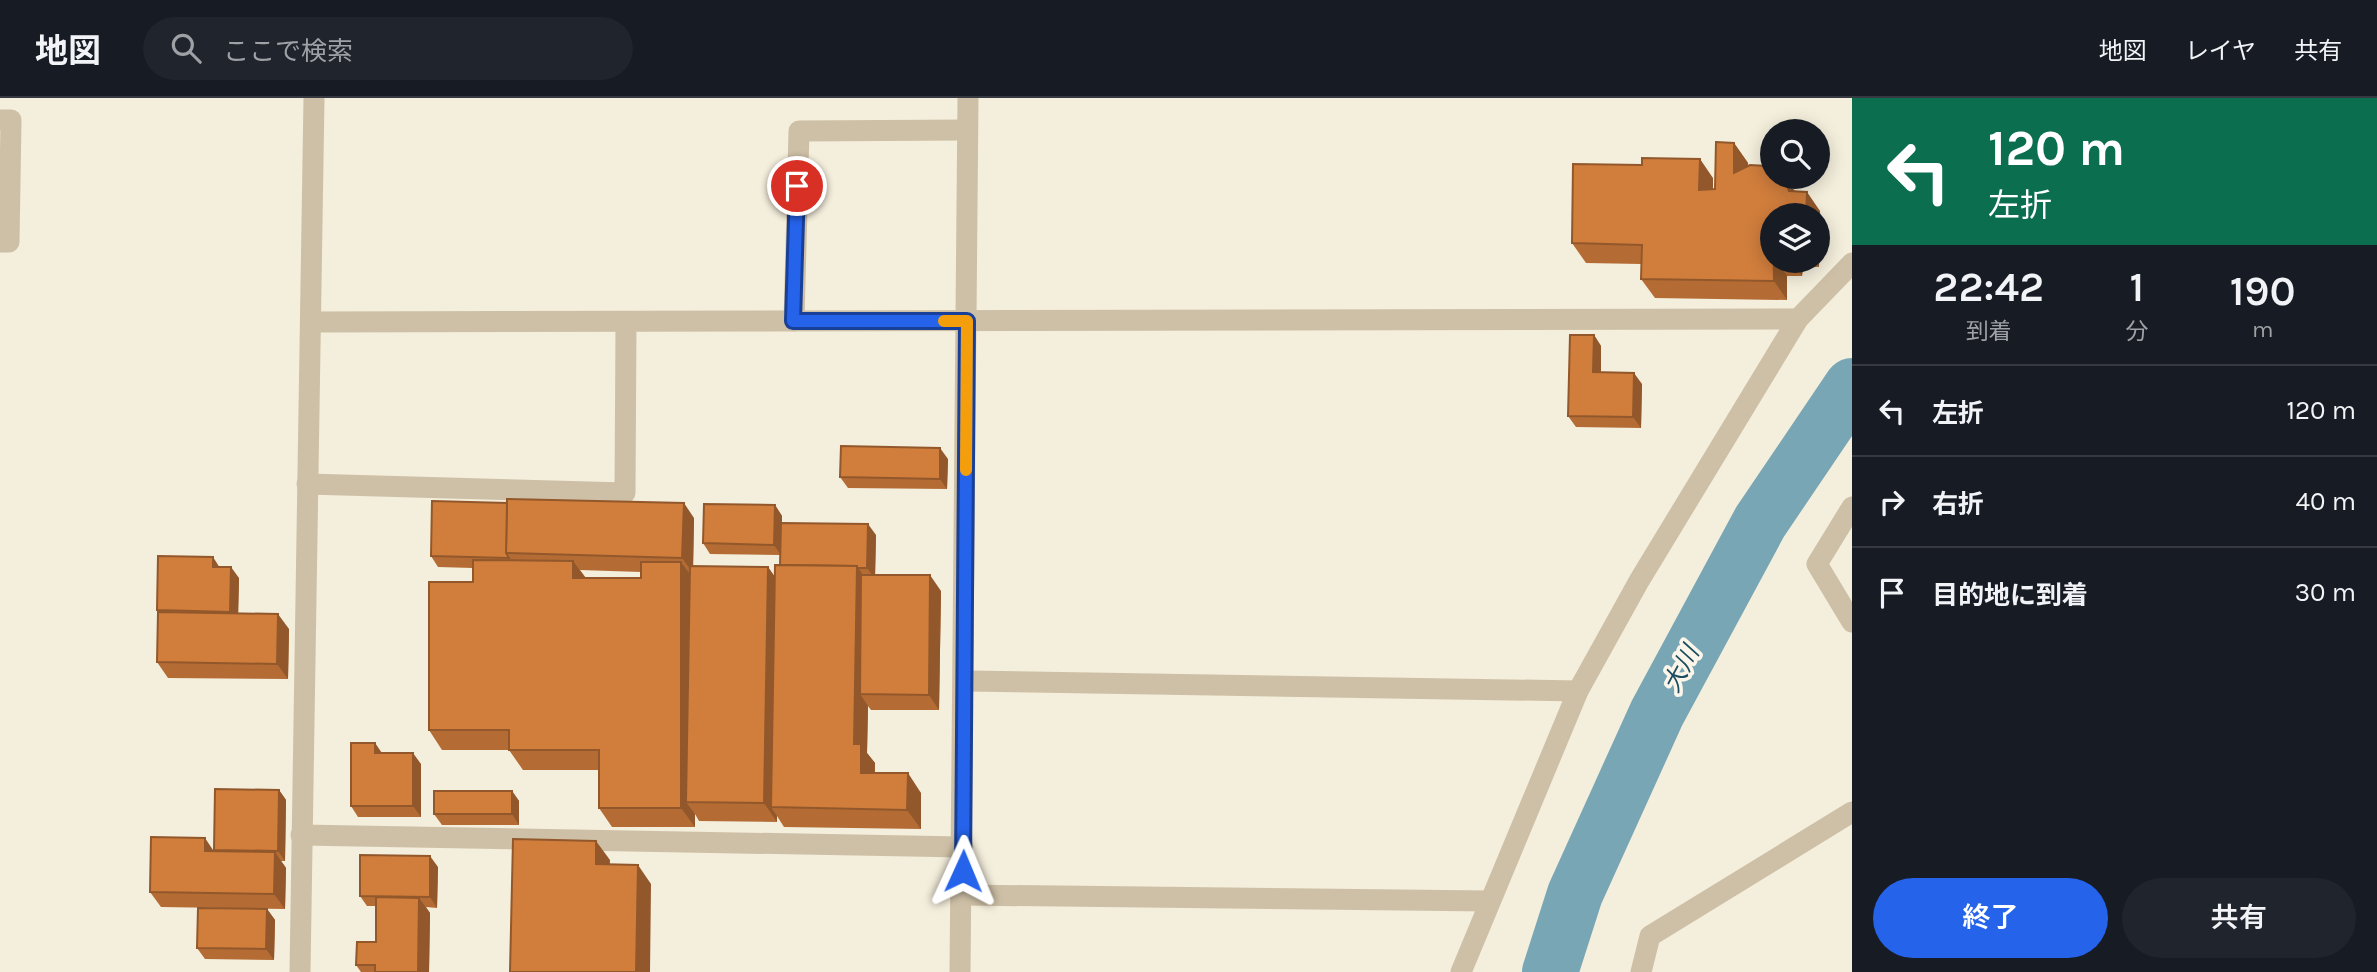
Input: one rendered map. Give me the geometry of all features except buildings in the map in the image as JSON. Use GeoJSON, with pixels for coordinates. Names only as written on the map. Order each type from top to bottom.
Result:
{"type":"FeatureCollection","features":[{"type":"Feature","properties":{"kind":"street"},"geometry":{"type":"LineString","coordinates":[[300,972],[314,98]]}},
{"type":"Feature","properties":{"kind":"street"},"geometry":{"type":"LineString","coordinates":[[960,972],[965,681],[968,98]]}},
{"type":"Feature","properties":{"kind":"street"},"geometry":{"type":"LineString","coordinates":[[0,120],[11,120],[9,242],[0,242]]}},
{"type":"Feature","properties":{"kind":"street"},"geometry":{"type":"LineString","coordinates":[[793,321],[799,131],[967,130]]}},
{"type":"Feature","properties":{"kind":"street"},"geometry":{"type":"LineString","coordinates":[[1461,972],[1578,691],[1639,580],[1798,319],[1852,264]]}},
{"type":"Feature","properties":{"kind":"street"},"geometry":{"type":"LineString","coordinates":[[311,322],[1798,319]]}},
{"type":"Feature","properties":{"kind":"street"},"geometry":{"type":"LineString","coordinates":[[307,484],[625,494],[626,322]]}},
{"type":"Feature","properties":{"kind":"street"},"geometry":{"type":"LineString","coordinates":[[1852,507],[1817,565],[1852,622]]}},
{"type":"Feature","properties":{"kind":"street"},"geometry":{"type":"LineString","coordinates":[[965,681],[1578,691]]}},
{"type":"Feature","properties":{"kind":"street"},"geometry":{"type":"LineString","coordinates":[[1641,972],[1650,936],[1852,812]]}},
{"type":"Feature","properties":{"kind":"street"},"geometry":{"type":"LineString","coordinates":[[301,835],[963,847]]}},
{"type":"Feature","properties":{"kind":"street"},"geometry":{"type":"LineString","coordinates":[[962,895],[1489,901]]}},
{"type":"Feature","properties":{"kind":"waterway","name":"大川"},"geometry":{"type":"LineString","coordinates":[[1550,972],[1575,894],[1657,713],[1760,522],[1852,386]]}},
{"type":"Feature","properties":{"kind":"slow traffic"},"geometry":{"type":"LineString","coordinates":[[944,321],[967,321],[966,470]]}},
{"type":"Feature","properties":{"kind":"route"},"geometry":{"type":"LineString","coordinates":[[797,186],[793,321],[967,321],[963,871]]}}]}
